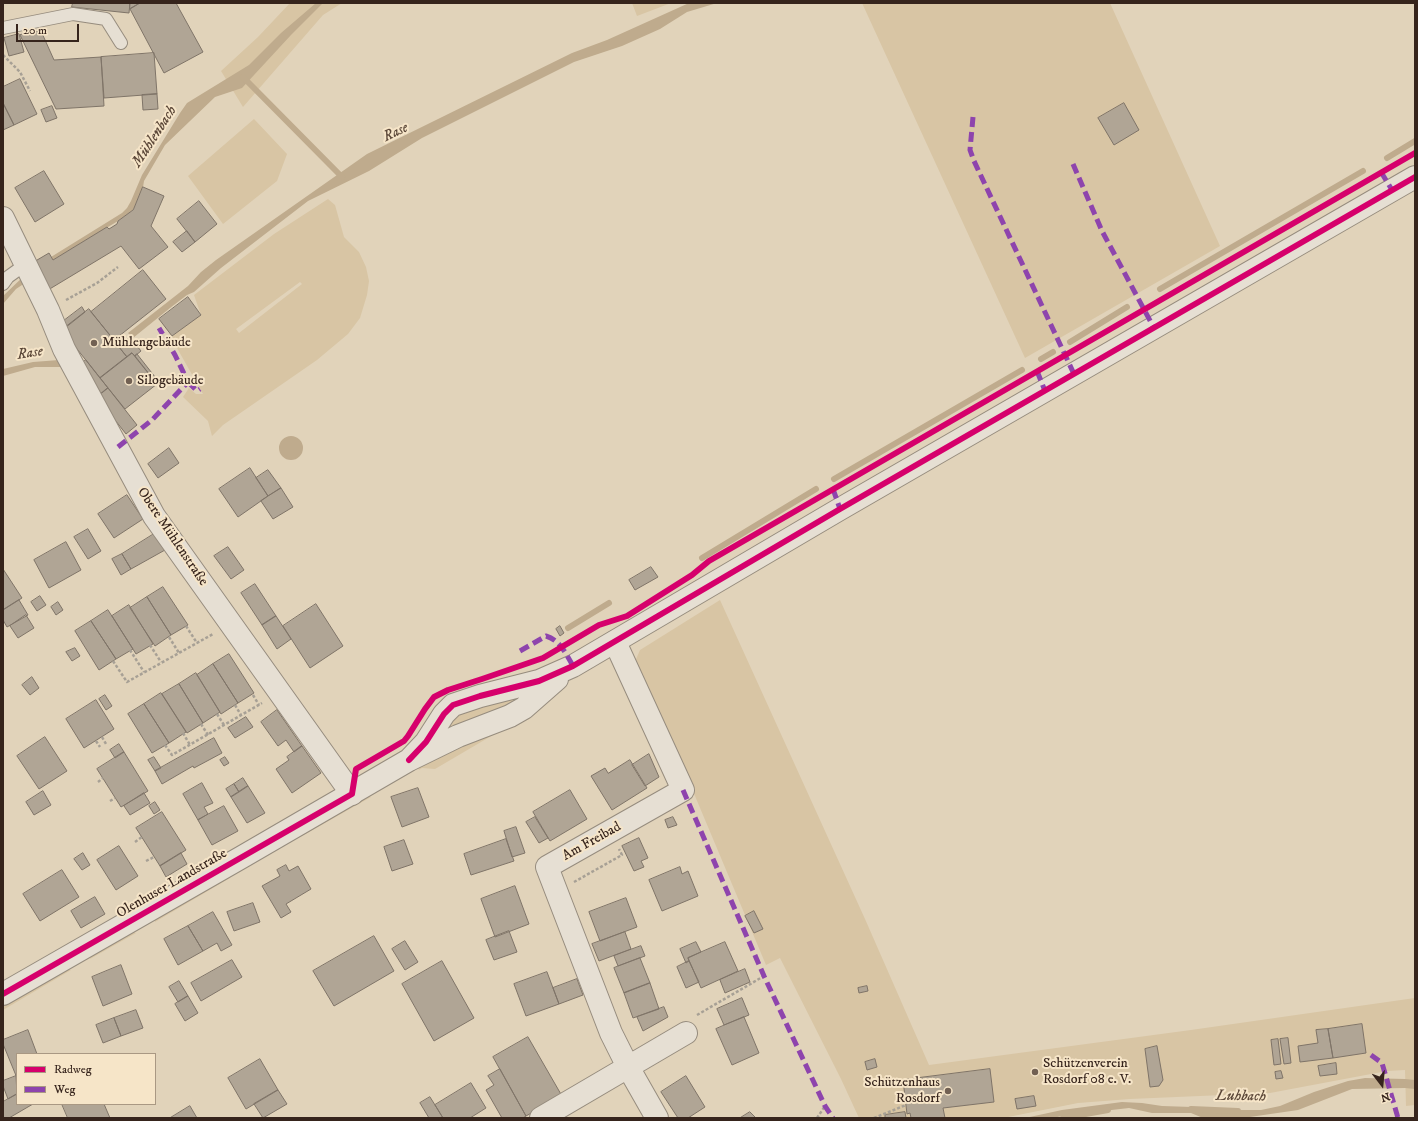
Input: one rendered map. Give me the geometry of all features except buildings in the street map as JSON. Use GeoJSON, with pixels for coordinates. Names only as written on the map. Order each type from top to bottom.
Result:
{"type":"FeatureCollection","features":[{"type":"Feature","properties":{"kind":"street","name":"Olenhuser Landstraße"},"geometry":{"type":"LineString","coordinates":[[409,760],[426,742],[444,714],[453,705],[474,697],[539,680],[573,666],[847,505],[1415,177]]}},
{"type":"Feature","properties":{"kind":"street","name":"Obere Mühlenstraße"},"geometry":{"type":"LineString","coordinates":[[3,218],[48,310],[64,349],[154,516],[352,794]]}},
{"type":"Feature","properties":{"kind":"street","name":"Am Freibad"},"geometry":{"type":"LineString","coordinates":[[615,642],[683,790],[547,867],[611,1033],[628,1067],[657,1118]]}},
{"type":"Feature","properties":{"kind":"street","name":"Olenhuser Landstraße"},"geometry":{"type":"LineString","coordinates":[[3,994],[409,760],[458,736],[510,716],[524,708],[546,687],[573,666]]}},
{"type":"Feature","properties":{"kind":"street"},"geometry":{"type":"LineString","coordinates":[[541,1118],[686,1033]]}},
{"type":"Feature","properties":{"kind":"lane"},"geometry":{"type":"LineString","coordinates":[[3,28],[73,14],[106,20],[121,43]]}},
{"type":"Feature","properties":{"kind":"lane"},"geometry":{"type":"LineString","coordinates":[[3,284],[8,277],[29,271]]}},
{"type":"Feature","properties":{"kind":"path"},"geometry":{"type":"LineString","coordinates":[[3,55],[20,72],[30,92]]}},
{"type":"Feature","properties":{"kind":"path"},"geometry":{"type":"LineString","coordinates":[[48,310],[96,283],[118,267]]}},
{"type":"Feature","properties":{"kind":"path"},"geometry":{"type":"LineString","coordinates":[[114,661],[127,682],[231,624]]}},
{"type":"Feature","properties":{"kind":"path"},"geometry":{"type":"LineString","coordinates":[[186,626],[197,643]]}},
{"type":"Feature","properties":{"kind":"path"},"geometry":{"type":"LineString","coordinates":[[169,637],[179,653]]}},
{"type":"Feature","properties":{"kind":"path"},"geometry":{"type":"LineString","coordinates":[[150,645],[161,662]]}},
{"type":"Feature","properties":{"kind":"path"},"geometry":{"type":"LineString","coordinates":[[130,650],[144,672]]}},
{"type":"Feature","properties":{"kind":"path"},"geometry":{"type":"LineString","coordinates":[[166,745],[172,755],[280,692]]}},
{"type":"Feature","properties":{"kind":"path"},"geometry":{"type":"LineString","coordinates":[[252,694],[259,705]]}},
{"type":"Feature","properties":{"kind":"path"},"geometry":{"type":"LineString","coordinates":[[235,705],[241,715]]}},
{"type":"Feature","properties":{"kind":"path"},"geometry":{"type":"LineString","coordinates":[[217,714],[224,725]]}},
{"type":"Feature","properties":{"kind":"path"},"geometry":{"type":"LineString","coordinates":[[201,724],[208,735]]}},
{"type":"Feature","properties":{"kind":"path"},"geometry":{"type":"LineString","coordinates":[[183,733],[190,745]]}},
{"type":"Feature","properties":{"kind":"path"},"geometry":{"type":"LineString","coordinates":[[102,737],[106,744]]}},
{"type":"Feature","properties":{"kind":"path"},"geometry":{"type":"LineString","coordinates":[[96,741],[100,747]]}},
{"type":"Feature","properties":{"kind":"path"},"geometry":{"type":"LineString","coordinates":[[98,782],[103,778]]}},
{"type":"Feature","properties":{"kind":"path"},"geometry":{"type":"LineString","coordinates":[[110,801],[115,798]]}},
{"type":"Feature","properties":{"kind":"path"},"geometry":{"type":"LineString","coordinates":[[135,842],[142,837]]}},
{"type":"Feature","properties":{"kind":"path"},"geometry":{"type":"LineString","coordinates":[[146,861],[154,857]]}},
{"type":"Feature","properties":{"kind":"path"},"geometry":{"type":"LineString","coordinates":[[686,1033],[696,1015],[764,976]]}},
{"type":"Feature","properties":{"kind":"path"},"geometry":{"type":"LineString","coordinates":[[874,1118],[906,1105]]}},
{"type":"Feature","properties":{"kind":"path"},"geometry":{"type":"LineString","coordinates":[[817,1118],[825,1106]]}},
{"type":"Feature","properties":{"kind":"shaded area"},"geometry":{"type":"Polygon","coordinates":[[[290,3],[342,3],[323,15],[243,107],[221,71],[258,37],[290,3]]]}},
{"type":"Feature","properties":{"kind":"shaded area"},"geometry":{"type":"Polygon","coordinates":[[[316,3],[323,3],[242,88],[215,97],[165,145],[144,181],[133,210],[118,221],[53,260],[51,257],[122,213],[127,208],[142,175],[187,103],[249,65],[281,33],[316,3]]]}},
{"type":"Feature","properties":{"kind":"shaded area"},"geometry":{"type":"Polygon","coordinates":[[[632,3],[671,3],[637,16],[632,3]]]}},
{"type":"Feature","properties":{"kind":"shaded area"},"geometry":{"type":"Polygon","coordinates":[[[689,3],[717,3],[687,12],[660,29],[622,46],[574,62],[422,138],[369,171],[308,201],[221,268],[194,292],[187,295],[133,338],[128,333],[188,286],[201,272],[216,260],[367,154],[572,53],[607,40],[689,3]]]}},
{"type":"Feature","properties":{"kind":"shaded area"},"geometry":{"type":"Polygon","coordinates":[[[862,3],[1110,3],[1220,246],[1025,358],[862,3]]]}},
{"type":"Feature","properties":{"kind":"shaded area"},"geometry":{"type":"Polygon","coordinates":[[[254,119],[287,154],[277,181],[223,224],[188,176],[254,119]]]}},
{"type":"Feature","properties":{"kind":"shaded area"},"geometry":{"type":"Polygon","coordinates":[[[328,199],[335,205],[344,237],[359,252],[366,267],[369,281],[367,295],[360,318],[348,334],[317,360],[223,425],[212,436],[208,421],[183,397],[189,388],[196,394],[203,394],[177,348],[172,336],[201,315],[194,295],[274,234],[328,199]],[[300,282],[236,329],[239,333],[302,284],[300,282]]]}},
{"type":"Feature","properties":{"kind":"shaded area"},"geometry":{"type":"Polygon","coordinates":[[[25,275],[28,281],[16,289],[3,304],[3,296],[25,275]]]}},
{"type":"Feature","properties":{"kind":"shaded area"},"geometry":{"type":"Polygon","coordinates":[[[59,360],[62,367],[35,367],[3,376],[3,369],[33,362],[59,360]]]}},
{"type":"Feature","properties":{"kind":"shaded area"},"geometry":{"type":"Polygon","coordinates":[[[286,436],[296,436],[303,443],[303,453],[296,460],[286,460],[279,453],[279,443],[286,436]]]}},
{"type":"Feature","properties":{"kind":"shaded area"},"geometry":{"type":"Polygon","coordinates":[[[720,600],[865,919],[929,1065],[1415,998],[1415,1105],[1406,1106],[1405,1070],[1387,1071],[1270,1093],[1130,1099],[1078,1103],[1003,1118],[859,1118],[780,958],[766,965],[695,796],[634,664],[640,650],[720,600]]]}},
{"type":"Feature","properties":{"kind":"shaded area"},"geometry":{"type":"Polygon","coordinates":[[[530,695],[444,738],[451,718],[464,707],[530,695]]]}},
{"type":"Feature","properties":{"kind":"shaded area"},"geometry":{"type":"Polygon","coordinates":[[[510,725],[435,769],[422,768],[419,770],[417,765],[510,725]]]}},
{"type":"Feature","properties":{"kind":"shaded area"},"geometry":{"type":"Polygon","coordinates":[[[366,794],[371,797],[302,836],[303,831],[366,794]]]}},
{"type":"Feature","properties":{"kind":"shaded area"},"geometry":{"type":"Polygon","coordinates":[[[225,876],[230,878],[155,922],[155,917],[225,876]]]}},
{"type":"Feature","properties":{"kind":"shaded area"},"geometry":{"type":"Polygon","coordinates":[[[130,931],[136,933],[90,959],[92,953],[130,931]]]}},
{"type":"Feature","properties":{"kind":"shaded area"},"geometry":{"type":"Polygon","coordinates":[[[65,969],[71,970],[3,1010],[3,1005],[65,969]]]}},
{"type":"Feature","properties":{"kind":"shaded area"},"geometry":{"type":"Polygon","coordinates":[[[1365,1078],[1415,1080],[1415,1089],[1352,1089],[1298,1110],[1243,1118],[1203,1118],[1191,1113],[1152,1113],[1129,1108],[1052,1118],[1025,1118],[1062,1110],[1122,1102],[1192,1107],[1202,1110],[1261,1110],[1280,1106],[1314,1092],[1348,1081],[1365,1078]]]}},
{"type":"Feature","properties":{"kind":"waterway"},"geometry":{"type":"LineString","coordinates":[[243,77],[342,177]]}},
{"type":"Feature","properties":{"kind":"waterway"},"geometry":{"type":"LineString","coordinates":[[1387,158],[1415,141]]}},
{"type":"Feature","properties":{"kind":"waterway"},"geometry":{"type":"LineString","coordinates":[[1160,289],[1363,171]]}},
{"type":"Feature","properties":{"kind":"waterway"},"geometry":{"type":"LineString","coordinates":[[1070,342],[1127,307]]}},
{"type":"Feature","properties":{"kind":"waterway"},"geometry":{"type":"LineString","coordinates":[[1041,359],[1053,352]]}},
{"type":"Feature","properties":{"kind":"waterway"},"geometry":{"type":"LineString","coordinates":[[834,479],[1022,370]]}},
{"type":"Feature","properties":{"kind":"waterway"},"geometry":{"type":"LineString","coordinates":[[702,558],[816,489]]}},
{"type":"Feature","properties":{"kind":"waterway"},"geometry":{"type":"LineString","coordinates":[[568,628],[609,603]]}},
{"type":"Feature","properties":{"kind":"waterway","name":"Luhbach"},"geometry":{"type":"LineString","coordinates":[[1191,1109],[1238,1111]]}},
{"type":"Feature","properties":{"kind":"waterway","name":"Luhbach"},"geometry":{"type":"LineString","coordinates":[[1063,1118],[1108,1110]]}},
{"type":"Feature","properties":{"kind":"marked path"},"geometry":{"type":"LineString","coordinates":[[973,117],[970,150],[974,161],[1074,374]]}},
{"type":"Feature","properties":{"kind":"marked path"},"geometry":{"type":"LineString","coordinates":[[1073,164],[1102,231],[1154,328]]}},
{"type":"Feature","properties":{"kind":"marked path"},"geometry":{"type":"LineString","coordinates":[[1381,172],[1392,190]]}},
{"type":"Feature","properties":{"kind":"marked path"},"geometry":{"type":"LineString","coordinates":[[118,447],[152,420],[188,382],[175,355],[159,328]]}},
{"type":"Feature","properties":{"kind":"marked path"},"geometry":{"type":"LineString","coordinates":[[1037,371],[1045,391]]}},
{"type":"Feature","properties":{"kind":"marked path"},"geometry":{"type":"LineString","coordinates":[[188,382],[197,391],[200,389]]}},
{"type":"Feature","properties":{"kind":"marked path"},"geometry":{"type":"LineString","coordinates":[[833,489],[840,509]]}},
{"type":"Feature","properties":{"kind":"marked path"},"geometry":{"type":"LineString","coordinates":[[520,651],[546,636],[559,644],[573,666]]}},
{"type":"Feature","properties":{"kind":"marked path"},"geometry":{"type":"LineString","coordinates":[[683,790],[764,976],[825,1106],[833,1118]]}},
{"type":"Feature","properties":{"kind":"marked path"},"geometry":{"type":"LineString","coordinates":[[1371,1055],[1382,1063],[1398,1118]]}},
{"type":"Feature","properties":{"kind":"cycle path"},"geometry":{"type":"LineString","coordinates":[[3,994],[352,794],[356,769],[404,741],[434,697],[448,690],[543,658],[599,625],[627,616],[692,575],[709,561],[1415,153]]}},
{"type":"Feature","properties":{"kind":"cycle path"},"geometry":{"type":"LineString","coordinates":[[409,760],[426,742],[444,714],[453,705],[480,696],[539,681],[573,666],[840,509],[1415,177]]}},
{"type":"Feature","properties":{"kind":"place","name":"Mühlengebäude"},"geometry":{"type":"Point","coordinates":[94,343]}},
{"type":"Feature","properties":{"kind":"place","name":"Silogebäude"},"geometry":{"type":"Point","coordinates":[129,381]}},
{"type":"Feature","properties":{"kind":"place","name":"Schützenverein Rosdorf 08 e. V."},"geometry":{"type":"Point","coordinates":[1035,1072]}},
{"type":"Feature","properties":{"kind":"place","name":"Schützenhaus Rosdorf"},"geometry":{"type":"Point","coordinates":[948,1091]}},
{"type":"Feature","properties":{"kind":"water label","name":"Rase"},"geometry":{"type":"Point","coordinates":[396,133]}},
{"type":"Feature","properties":{"kind":"water label","name":"Mühlenbach"},"geometry":{"type":"Point","coordinates":[155,137]}},
{"type":"Feature","properties":{"kind":"water label","name":"Rase"},"geometry":{"type":"Point","coordinates":[30,354]}}]}
